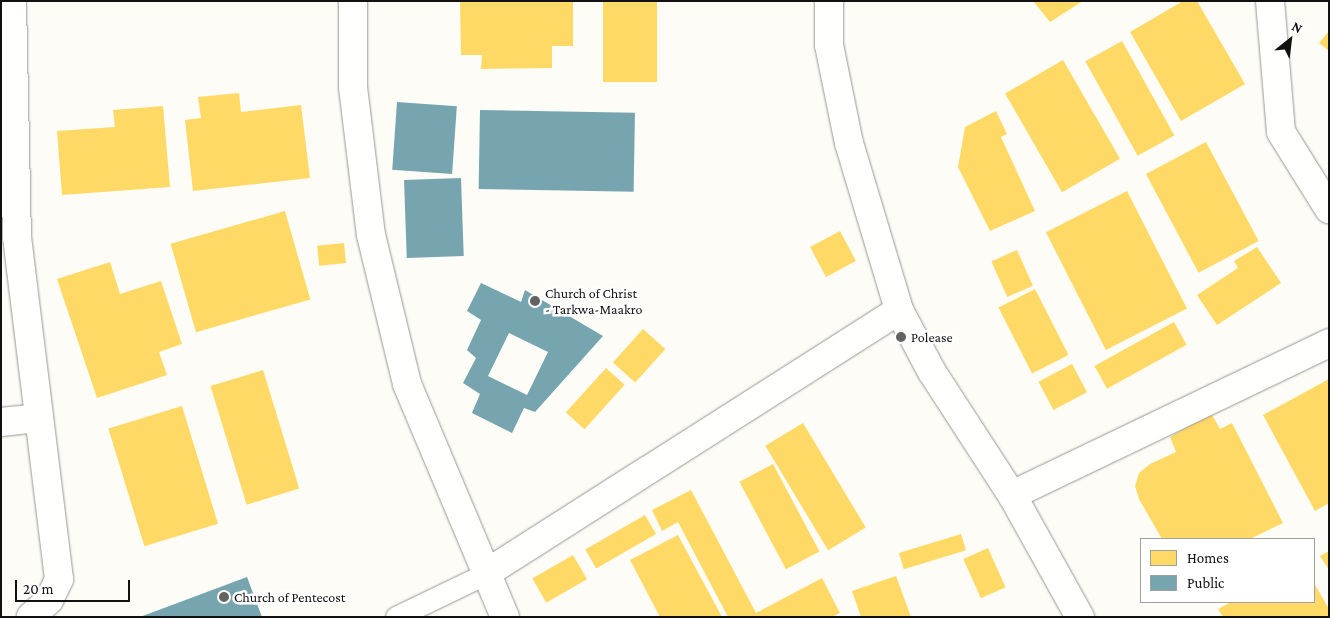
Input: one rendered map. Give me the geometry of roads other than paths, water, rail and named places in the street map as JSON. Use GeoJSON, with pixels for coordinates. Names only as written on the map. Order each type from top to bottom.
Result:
{"type":"FeatureCollection","features":[{"type":"Feature","properties":{"kind":"street"},"geometry":{"type":"LineString","coordinates":[[12,1],[18,237],[38,418],[59,579],[49,600],[31,617]]}},
{"type":"Feature","properties":{"kind":"street"},"geometry":{"type":"LineString","coordinates":[[354,1],[353,87],[370,235],[407,384],[485,574],[505,617]]}},
{"type":"Feature","properties":{"kind":"street"},"geometry":{"type":"LineString","coordinates":[[829,1],[830,44],[849,143],[899,310],[932,372],[1012,495],[1080,617]]}},
{"type":"Feature","properties":{"kind":"street"},"geometry":{"type":"LineString","coordinates":[[1270,1],[1281,132],[1329,209]]}},
{"type":"Feature","properties":{"kind":"street"},"geometry":{"type":"LineString","coordinates":[[485,574],[899,310]]}},
{"type":"Feature","properties":{"kind":"street"},"geometry":{"type":"LineString","coordinates":[[1012,495],[1329,344]]}},
{"type":"Feature","properties":{"kind":"street"},"geometry":{"type":"LineString","coordinates":[[1,422],[38,418]]}},
{"type":"Feature","properties":{"kind":"lane"},"geometry":{"type":"LineString","coordinates":[[396,617],[485,574]]}},
{"type":"Feature","properties":{"kind":"place","name":"Church of Christ - Tarkwa-Maakro"},"geometry":{"type":"Point","coordinates":[535,301]}},
{"type":"Feature","properties":{"kind":"place","name":"Polease"},"geometry":{"type":"Point","coordinates":[901,337]}},
{"type":"Feature","properties":{"kind":"place","name":"Church of Pentecost"},"geometry":{"type":"Point","coordinates":[224,597]}}]}
